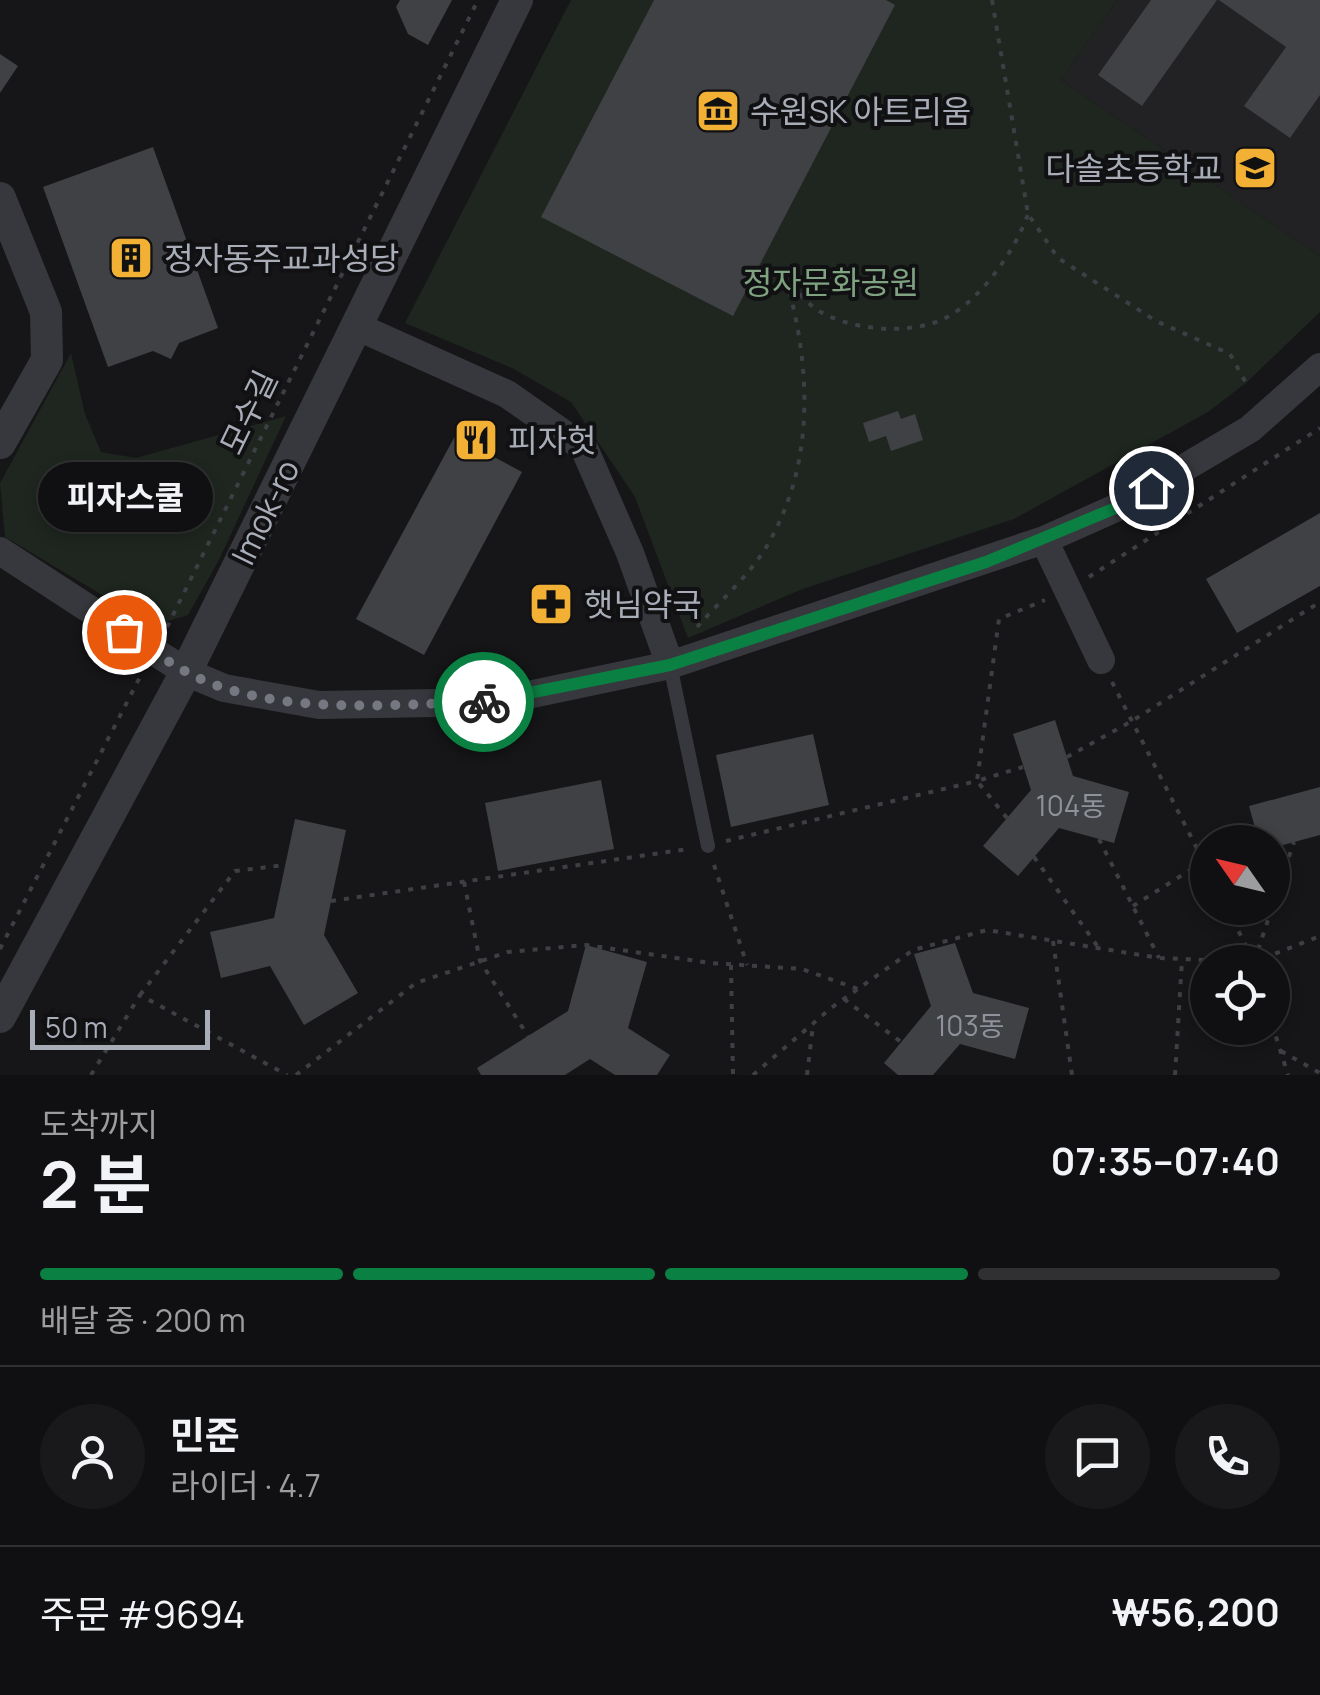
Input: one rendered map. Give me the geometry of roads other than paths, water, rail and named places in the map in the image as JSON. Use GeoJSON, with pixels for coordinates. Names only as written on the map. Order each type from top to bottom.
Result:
{"type":"FeatureCollection","features":[{"type":"Feature","properties":{"kind":"street","name":"Imok-ro"},"geometry":{"type":"LineString","coordinates":[[0,1017],[186,672],[516,0]]}},
{"type":"Feature","properties":{"kind":"street"},"geometry":{"type":"LineString","coordinates":[[0,198],[46,312],[46,360],[0,444]]}},
{"type":"Feature","properties":{"kind":"street"},"geometry":{"type":"LineString","coordinates":[[356,326],[507,394],[584,448],[630,553],[670,665]]}},
{"type":"Feature","properties":{"kind":"street"},"geometry":{"type":"LineString","coordinates":[[0,551],[186,672],[224,688],[319,705],[495,702],[670,665],[1044,540],[1118,507],[1250,429],[1320,367]]}},
{"type":"Feature","properties":{"kind":"street"},"geometry":{"type":"LineString","coordinates":[[1044,540],[1101,660]]}},
{"type":"Feature","properties":{"kind":"lane"},"geometry":{"type":"LineString","coordinates":[[670,665],[708,846]]}},
{"type":"Feature","properties":{"kind":"place","name":"수원SK 아트리움"},"geometry":{"type":"Point","coordinates":[718,111]}},
{"type":"Feature","properties":{"kind":"place","name":"다솔초등학교"},"geometry":{"type":"Point","coordinates":[1255,168]}},
{"type":"Feature","properties":{"kind":"place","name":"정자동주교과성당"},"geometry":{"type":"Point","coordinates":[131,258]}},
{"type":"Feature","properties":{"kind":"place","name":"피자헛"},"geometry":{"type":"Point","coordinates":[476,440]}},
{"type":"Feature","properties":{"kind":"place","name":"햇님약국"},"geometry":{"type":"Point","coordinates":[551,604]}},
{"type":"Feature","properties":{"kind":"place","name":"피자스쿨"},"geometry":{"type":"Point","coordinates":[124,632]}},
{"type":"Feature","properties":{"kind":"park label","name":"정자문화공원"},"geometry":{"type":"Point","coordinates":[831,282]}}]}
